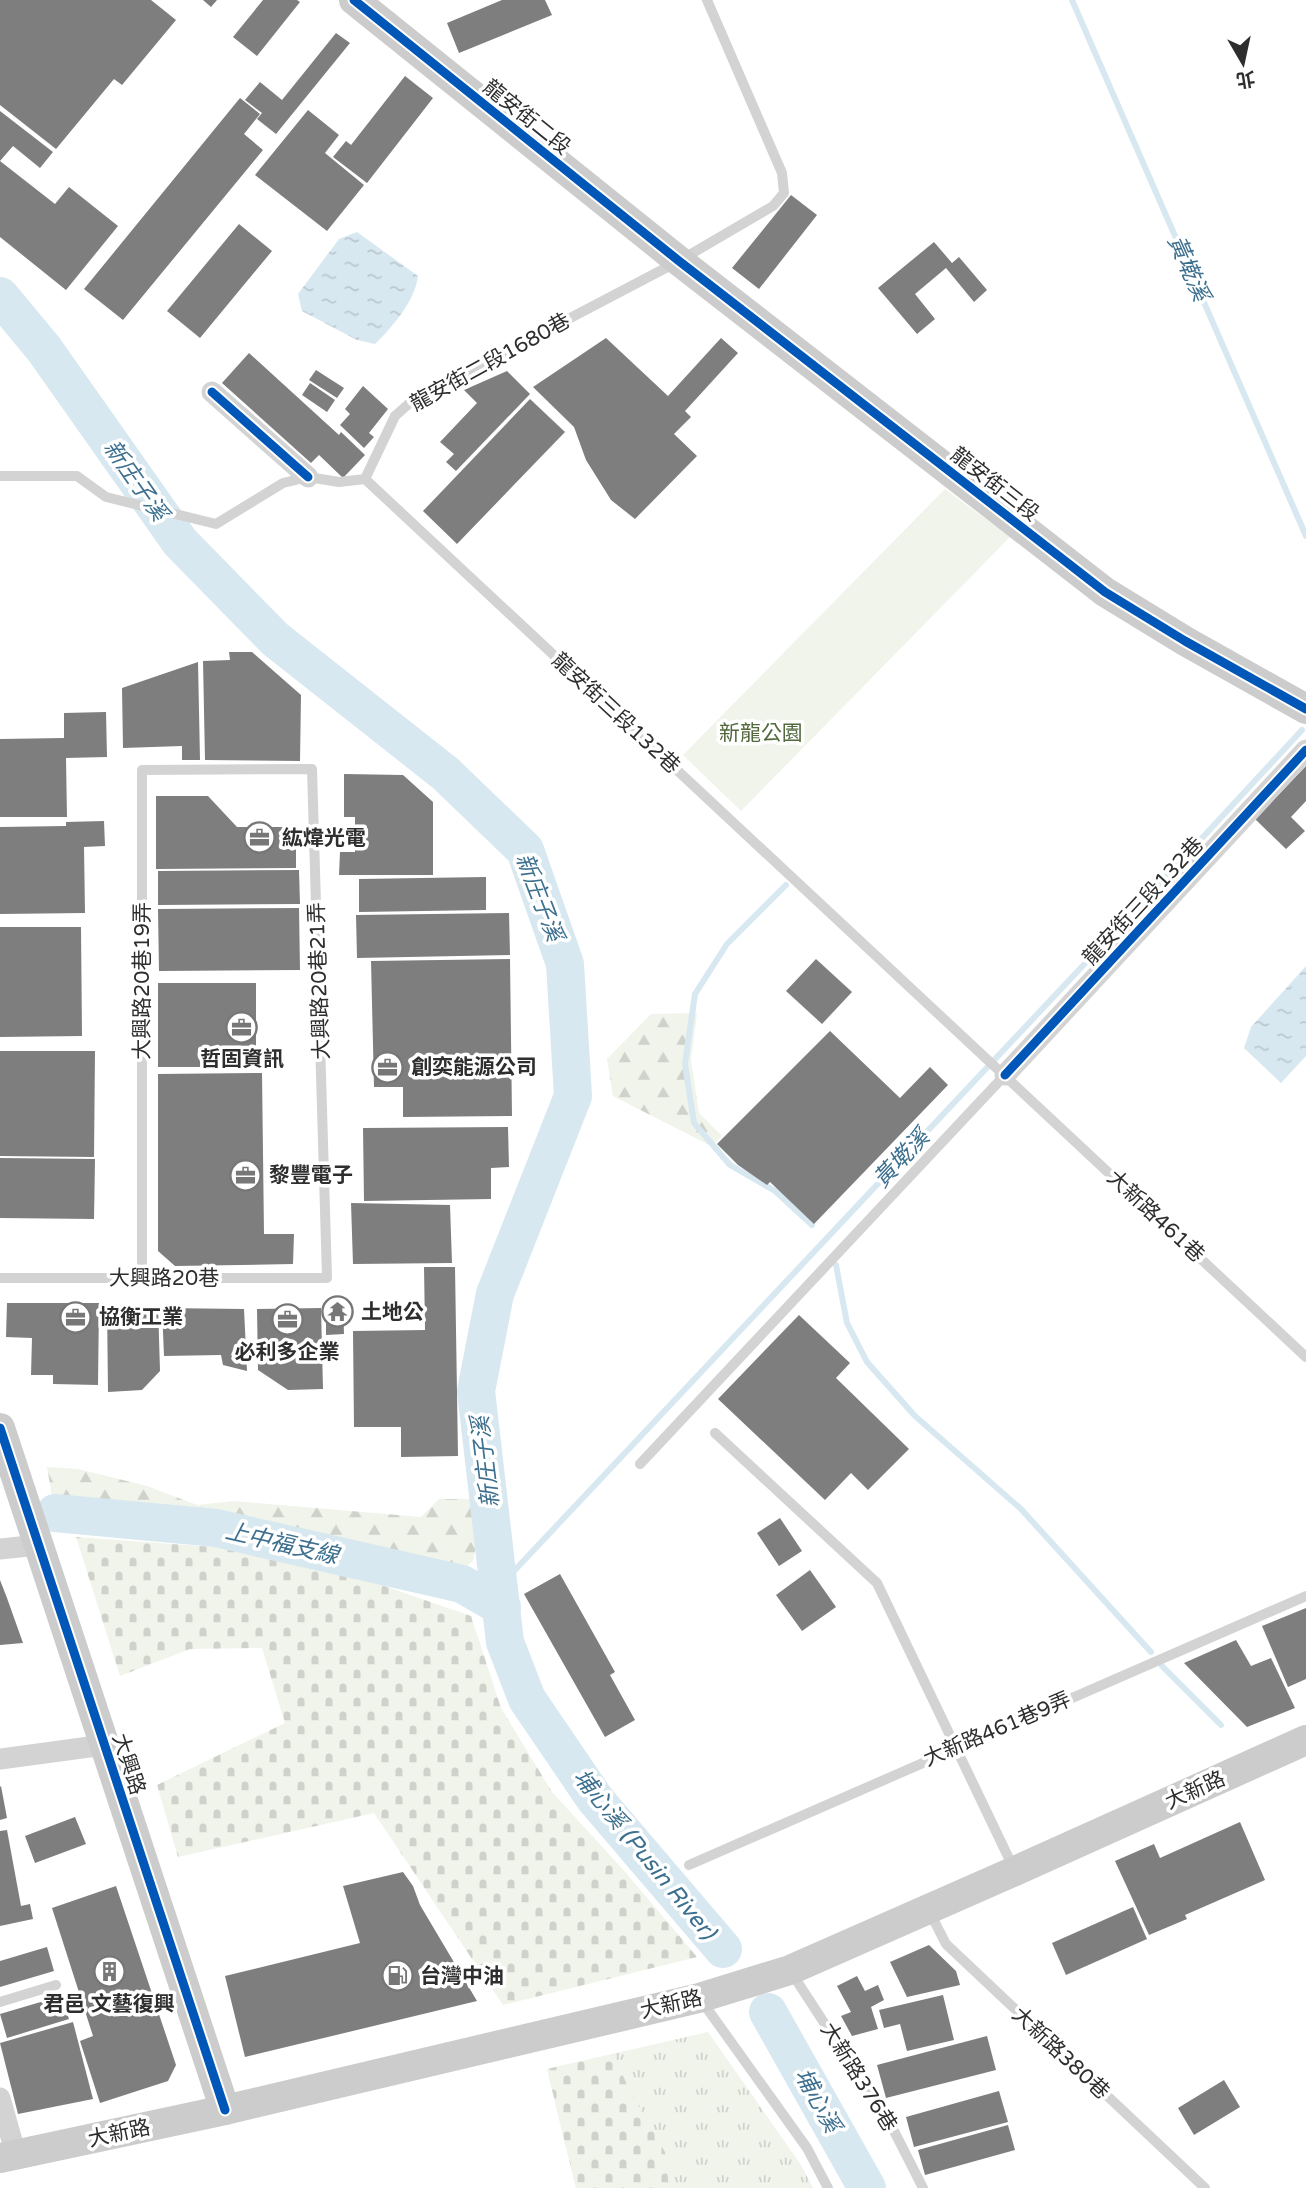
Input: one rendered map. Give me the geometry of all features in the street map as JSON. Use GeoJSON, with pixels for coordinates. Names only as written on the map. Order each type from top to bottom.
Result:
{"type":"FeatureCollection","features":[{"type":"Feature","properties":{"kind":"street","name":"龍安街二段"},"geometry":{"type":"LineString","coordinates":[[354,0],[679,261]]}},
{"type":"Feature","properties":{"kind":"street","name":"龍安街三段"},"geometry":{"type":"LineString","coordinates":[[679,261],[1105,592],[1185,641],[1306,709]]}},
{"type":"Feature","properties":{"kind":"street"},"geometry":{"type":"LineString","coordinates":[[212,392],[308,477]]}},
{"type":"Feature","properties":{"kind":"street","name":"龍安街三段132巷"},"geometry":{"type":"LineString","coordinates":[[1005,1075],[1306,750]]}},
{"type":"Feature","properties":{"kind":"street","name":"大興路"},"geometry":{"type":"LineString","coordinates":[[0,1428],[12,1483],[38,1545],[225,2110]]}},
{"type":"Feature","properties":{"kind":"street"},"geometry":{"type":"LineString","coordinates":[[0,1549],[38,1545]]}},
{"type":"Feature","properties":{"kind":"street","name":"大新路"},"geometry":{"type":"LineString","coordinates":[[8,2156],[225,2110],[706,1996],[785,1971],[928,1910],[1306,1740]]}},
{"type":"Feature","properties":{"kind":"street"},"geometry":{"type":"LineString","coordinates":[[0,1759],[104,1745]]}},
{"type":"Feature","properties":{"kind":"street"},"geometry":{"type":"LineString","coordinates":[[0,2098],[8,2156]]}},
{"type":"Feature","properties":{"kind":"lane","name":"龍安街二段1680巷"},"geometry":{"type":"LineString","coordinates":[[365,480],[395,416],[412,401],[679,261],[773,206],[784,193],[782,173],[707,0]]}},
{"type":"Feature","properties":{"kind":"lane"},"geometry":{"type":"LineString","coordinates":[[0,477],[76,476],[106,496],[216,524],[283,483],[308,477],[339,482],[365,480]]}},
{"type":"Feature","properties":{"kind":"lane","name":"龍安街三段132巷"},"geometry":{"type":"LineString","coordinates":[[365,480],[1005,1075]]}},
{"type":"Feature","properties":{"kind":"lane","name":"大興路20巷21弄"},"geometry":{"type":"LineString","coordinates":[[228,770],[312,768],[327,1278]]}},
{"type":"Feature","properties":{"kind":"lane","name":"大興路20巷19弄"},"geometry":{"type":"LineString","coordinates":[[142,1278],[142,770],[228,770]]}},
{"type":"Feature","properties":{"kind":"lane"},"geometry":{"type":"LineString","coordinates":[[640,1464],[1005,1075]]}},
{"type":"Feature","properties":{"kind":"lane","name":"大新路461巷"},"geometry":{"type":"LineString","coordinates":[[1005,1075],[1306,1357]]}},
{"type":"Feature","properties":{"kind":"lane","name":"大興路20巷"},"geometry":{"type":"LineString","coordinates":[[0,1278],[327,1278]]}},
{"type":"Feature","properties":{"kind":"lane"},"geometry":{"type":"LineString","coordinates":[[715,1433],[877,1583],[1015,1871]]}},
{"type":"Feature","properties":{"kind":"lane","name":"大新路461巷9弄"},"geometry":{"type":"LineString","coordinates":[[690,1865],[1306,1595]]}},
{"type":"Feature","properties":{"kind":"lane","name":"大新路380巷"},"geometry":{"type":"LineString","coordinates":[[928,1910],[946,1944],[1205,2188]]}},
{"type":"Feature","properties":{"kind":"lane","name":"大新路376巷"},"geometry":{"type":"LineString","coordinates":[[785,1971],[892,2127],[923,2188]]}},
{"type":"Feature","properties":{"kind":"lane"},"geometry":{"type":"LineString","coordinates":[[0,2002],[56,1985]]}},
{"type":"Feature","properties":{"kind":"lane"},"geometry":{"type":"LineString","coordinates":[[706,1996],[807,2148],[828,2188]]}},
{"type":"Feature","properties":{"kind":"green space","name":"新龍公園"},"geometry":{"type":"Polygon","coordinates":[[[945,489],[1010,537],[741,811],[683,755],[945,489]]]}},
{"type":"Feature","properties":{"kind":"green space"},"geometry":{"type":"Polygon","coordinates":[[[697,1013],[691,1060],[699,1113],[722,1136],[711,1146],[613,1096],[607,1059],[651,1014],[697,1013]]]}},
{"type":"Feature","properties":{"kind":"green space"},"geometry":{"type":"Polygon","coordinates":[[[47,1467],[78,1469],[147,1486],[197,1505],[234,1501],[421,1517],[439,1499],[470,1499],[479,1531],[473,1561],[457,1575],[301,1536],[125,1511],[52,1496],[47,1467]]]}},
{"type":"Feature","properties":{"kind":"green space"},"geometry":{"type":"Polygon","coordinates":[[[76,1537],[241,1549],[367,1580],[471,1616],[501,1708],[552,1792],[627,1874],[697,1957],[503,2005],[374,1813],[178,1857],[157,1785],[285,1723],[262,1648],[190,1649],[120,1676],[76,1537]]]}},
{"type":"Feature","properties":{"kind":"green space"},"geometry":{"type":"Polygon","coordinates":[[[708,2032],[801,2165],[813,2188],[576,2188],[547,2069],[708,2032]]]}},
{"type":"Feature","properties":{"kind":"green space"},"geometry":{"type":"Polygon","coordinates":[[[613,2054],[630,2091],[665,2152],[669,2188],[576,2188],[547,2069],[613,2054]]]}},
{"type":"Feature","properties":{"kind":"water"},"geometry":{"type":"Polygon","coordinates":[[[357,232],[418,276],[408,304],[375,344],[357,340],[302,311],[298,294],[339,239],[357,232]]]}},
{"type":"Feature","properties":{"kind":"water"},"geometry":{"type":"Polygon","coordinates":[[[1306,966],[1306,1056],[1281,1083],[1244,1048],[1251,1027],[1306,966]]]}},
{"type":"Feature","properties":{"kind":"building"},"geometry":{"type":"Polygon","coordinates":[[[0,0],[151,0],[176,20],[122,85],[114,79],[56,149],[0,105],[0,0]]]}},
{"type":"Feature","properties":{"kind":"building"},"geometry":{"type":"Polygon","coordinates":[[[203,0],[217,0],[211,7],[203,0]]]}},
{"type":"Feature","properties":{"kind":"building"},"geometry":{"type":"Polygon","coordinates":[[[263,0],[300,2],[257,56],[233,37],[263,0]]]}},
{"type":"Feature","properties":{"kind":"building"},"geometry":{"type":"Polygon","coordinates":[[[502,0],[545,0],[552,15],[459,53],[447,23],[502,0]]]}},
{"type":"Feature","properties":{"kind":"building"},"geometry":{"type":"Polygon","coordinates":[[[336,33],[350,43],[276,134],[257,119],[262,113],[245,100],[260,82],[282,100],[336,33]]]}},
{"type":"Feature","properties":{"kind":"building"},"geometry":{"type":"Polygon","coordinates":[[[405,76],[433,98],[367,183],[333,157],[346,141],[351,145],[405,76]]]}},
{"type":"Feature","properties":{"kind":"building"},"geometry":{"type":"Polygon","coordinates":[[[240,98],[260,114],[244,134],[263,150],[123,320],[84,289],[240,98]]]}},
{"type":"Feature","properties":{"kind":"building"},"geometry":{"type":"Polygon","coordinates":[[[308,110],[339,135],[325,153],[364,185],[327,231],[255,175],[308,110]]]}},
{"type":"Feature","properties":{"kind":"building"},"geometry":{"type":"Polygon","coordinates":[[[0,111],[53,152],[40,168],[13,146],[0,161],[0,111]]]}},
{"type":"Feature","properties":{"kind":"building"},"geometry":{"type":"Polygon","coordinates":[[[0,161],[55,204],[69,187],[118,226],[66,290],[0,237],[0,161]]]}},
{"type":"Feature","properties":{"kind":"building"},"geometry":{"type":"Polygon","coordinates":[[[791,195],[817,215],[759,289],[732,268],[791,195]]]}},
{"type":"Feature","properties":{"kind":"building"},"geometry":{"type":"Polygon","coordinates":[[[239,224],[272,251],[200,338],[167,311],[239,224]]]}},
{"type":"Feature","properties":{"kind":"building"},"geometry":{"type":"Polygon","coordinates":[[[934,242],[952,263],[959,257],[987,290],[974,302],[946,268],[915,294],[935,319],[917,334],[878,288],[934,242]]]}},
{"type":"Feature","properties":{"kind":"building"},"geometry":{"type":"Polygon","coordinates":[[[606,338],[668,396],[721,338],[738,353],[685,411],[691,417],[674,434],[697,456],[635,519],[611,500],[586,460],[574,427],[533,387],[606,338]]]}},
{"type":"Feature","properties":{"kind":"building"},"geometry":{"type":"Polygon","coordinates":[[[249,353],[339,435],[341,432],[365,455],[343,478],[319,455],[311,463],[222,383],[249,353]]]}},
{"type":"Feature","properties":{"kind":"building"},"geometry":{"type":"Polygon","coordinates":[[[316,370],[344,388],[337,398],[309,380],[316,370]]]}},
{"type":"Feature","properties":{"kind":"building"},"geometry":{"type":"Polygon","coordinates":[[[507,371],[530,394],[456,471],[446,462],[454,454],[440,442],[477,403],[464,390],[507,371]]]}},
{"type":"Feature","properties":{"kind":"building"},"geometry":{"type":"Polygon","coordinates":[[[310,383],[335,400],[327,412],[302,395],[310,383]]]}},
{"type":"Feature","properties":{"kind":"building"},"geometry":{"type":"Polygon","coordinates":[[[363,386],[388,409],[369,433],[374,437],[364,448],[340,425],[350,414],[345,409],[363,386]]]}},
{"type":"Feature","properties":{"kind":"building"},"geometry":{"type":"Polygon","coordinates":[[[530,399],[565,432],[457,544],[423,511],[530,399]]]}},
{"type":"Feature","properties":{"kind":"building"},"geometry":{"type":"Polygon","coordinates":[[[229,652],[252,652],[301,695],[300,761],[205,760],[203,661],[230,660],[229,652]]]}},
{"type":"Feature","properties":{"kind":"building"},"geometry":{"type":"Polygon","coordinates":[[[198,662],[200,760],[182,760],[182,746],[123,748],[122,688],[198,662]]]}},
{"type":"Feature","properties":{"kind":"building"},"geometry":{"type":"Polygon","coordinates":[[[106,712],[107,757],[66,758],[67,817],[0,817],[0,739],[64,738],[64,713],[106,712]]]}},
{"type":"Feature","properties":{"kind":"building"},"geometry":{"type":"Polygon","coordinates":[[[1306,766],[1306,801],[1291,817],[1305,831],[1286,849],[1255,819],[1306,766]]]}},
{"type":"Feature","properties":{"kind":"building"},"geometry":{"type":"Polygon","coordinates":[[[344,774],[403,775],[433,802],[433,875],[339,875],[340,852],[355,852],[355,817],[344,817],[344,774]]]}},
{"type":"Feature","properties":{"kind":"building"},"geometry":{"type":"Polygon","coordinates":[[[156,796],[208,796],[237,827],[296,827],[296,868],[156,869],[156,796]]]}},
{"type":"Feature","properties":{"kind":"building"},"geometry":{"type":"Polygon","coordinates":[[[104,821],[105,846],[84,847],[85,913],[0,914],[0,827],[66,826],[66,822],[104,821]]]}},
{"type":"Feature","properties":{"kind":"building"},"geometry":{"type":"Polygon","coordinates":[[[299,870],[300,904],[158,905],[158,871],[299,870]]]}},
{"type":"Feature","properties":{"kind":"building"},"geometry":{"type":"Polygon","coordinates":[[[486,877],[486,910],[359,912],[359,879],[486,877]]]}},
{"type":"Feature","properties":{"kind":"building"},"geometry":{"type":"Polygon","coordinates":[[[299,908],[300,970],[159,971],[158,909],[299,908]]]}},
{"type":"Feature","properties":{"kind":"building"},"geometry":{"type":"Polygon","coordinates":[[[509,913],[510,955],[357,958],[356,915],[509,913]]]}},
{"type":"Feature","properties":{"kind":"building"},"geometry":{"type":"Polygon","coordinates":[[[0,927],[81,927],[82,1036],[0,1037],[0,927]]]}},
{"type":"Feature","properties":{"kind":"building"},"geometry":{"type":"Polygon","coordinates":[[[510,959],[512,1116],[403,1117],[403,1087],[374,1087],[371,961],[510,959]]]}},
{"type":"Feature","properties":{"kind":"building"},"geometry":{"type":"Polygon","coordinates":[[[816,959],[852,992],[822,1024],[786,991],[816,959]]]}},
{"type":"Feature","properties":{"kind":"building"},"geometry":{"type":"Polygon","coordinates":[[[158,983],[256,983],[256,1067],[158,1067],[158,983]]]}},
{"type":"Feature","properties":{"kind":"building"},"geometry":{"type":"Polygon","coordinates":[[[830,1031],[900,1098],[930,1067],[948,1085],[814,1224],[770,1182],[767,1185],[738,1165],[717,1144],[830,1031]]]}},
{"type":"Feature","properties":{"kind":"building"},"geometry":{"type":"Polygon","coordinates":[[[0,1051],[95,1051],[94,1157],[0,1156],[0,1051]]]}},
{"type":"Feature","properties":{"kind":"building"},"geometry":{"type":"Polygon","coordinates":[[[262,1073],[264,1234],[294,1234],[293,1264],[175,1266],[158,1251],[158,1074],[262,1073]]]}},
{"type":"Feature","properties":{"kind":"building"},"geometry":{"type":"Polygon","coordinates":[[[508,1127],[509,1167],[491,1168],[491,1199],[364,1201],[363,1128],[508,1127]]]}},
{"type":"Feature","properties":{"kind":"building"},"geometry":{"type":"Polygon","coordinates":[[[0,1158],[95,1159],[94,1219],[0,1218],[0,1158]]]}},
{"type":"Feature","properties":{"kind":"building"},"geometry":{"type":"Polygon","coordinates":[[[351,1203],[450,1205],[452,1263],[353,1264],[351,1203]]]}},
{"type":"Feature","properties":{"kind":"building"},"geometry":{"type":"Polygon","coordinates":[[[424,1267],[455,1267],[458,1456],[401,1457],[401,1427],[354,1427],[353,1331],[425,1330],[424,1267]]]}},
{"type":"Feature","properties":{"kind":"building"},"geometry":{"type":"Polygon","coordinates":[[[7,1303],[99,1303],[98,1385],[53,1384],[53,1375],[31,1375],[32,1338],[6,1337],[7,1303]]]}},
{"type":"Feature","properties":{"kind":"building"},"geometry":{"type":"Polygon","coordinates":[[[343,1304],[344,1334],[326,1335],[326,1305],[343,1304]]]}},
{"type":"Feature","properties":{"kind":"building"},"geometry":{"type":"Polygon","coordinates":[[[107,1305],[158,1305],[160,1371],[142,1390],[108,1392],[107,1305]]]}},
{"type":"Feature","properties":{"kind":"building"},"geometry":{"type":"Polygon","coordinates":[[[162,1308],[244,1309],[247,1371],[223,1365],[221,1355],[164,1356],[162,1308]]]}},
{"type":"Feature","properties":{"kind":"building"},"geometry":{"type":"Polygon","coordinates":[[[321,1308],[323,1389],[288,1390],[258,1370],[257,1309],[321,1308]]]}},
{"type":"Feature","properties":{"kind":"building"},"geometry":{"type":"Polygon","coordinates":[[[799,1315],[850,1363],[836,1378],[909,1449],[868,1490],[851,1473],[825,1500],[718,1399],[799,1315]]]}},
{"type":"Feature","properties":{"kind":"building"},"geometry":{"type":"Polygon","coordinates":[[[780,1518],[802,1551],[779,1566],[757,1533],[780,1518]]]}},
{"type":"Feature","properties":{"kind":"building"},"geometry":{"type":"Polygon","coordinates":[[[810,1570],[836,1607],[802,1631],[776,1595],[810,1570]]]}},
{"type":"Feature","properties":{"kind":"building"},"geometry":{"type":"Polygon","coordinates":[[[560,1574],[615,1672],[610,1675],[635,1720],[605,1737],[524,1594],[560,1574]]]}},
{"type":"Feature","properties":{"kind":"building"},"geometry":{"type":"Polygon","coordinates":[[[0,1580],[7,1598],[23,1643],[0,1645],[0,1580]]]}},
{"type":"Feature","properties":{"kind":"building"},"geometry":{"type":"Polygon","coordinates":[[[1306,1608],[1306,1679],[1288,1687],[1262,1626],[1306,1608]]]}},
{"type":"Feature","properties":{"kind":"building"},"geometry":{"type":"Polygon","coordinates":[[[1236,1640],[1251,1666],[1271,1658],[1295,1708],[1247,1727],[1184,1663],[1236,1640]]]}},
{"type":"Feature","properties":{"kind":"building"},"geometry":{"type":"Polygon","coordinates":[[[0,1787],[7,1818],[0,1820],[0,1787]]]}},
{"type":"Feature","properties":{"kind":"building"},"geometry":{"type":"Polygon","coordinates":[[[75,1817],[86,1844],[35,1863],[25,1836],[75,1817]]]}},
{"type":"Feature","properties":{"kind":"building"},"geometry":{"type":"Polygon","coordinates":[[[1240,1822],[1265,1880],[1185,1915],[1187,1919],[1149,1935],[1115,1861],[1154,1844],[1160,1858],[1240,1822]]]}},
{"type":"Feature","properties":{"kind":"building"},"geometry":{"type":"Polygon","coordinates":[[[7,1830],[21,1906],[30,1904],[33,1919],[0,1926],[0,1831],[7,1830]]]}},
{"type":"Feature","properties":{"kind":"building","name":"台灣中油"},"geometry":{"type":"Polygon","coordinates":[[[403,1872],[477,2001],[245,2057],[225,1976],[360,1943],[343,1886],[403,1872]]]}},
{"type":"Feature","properties":{"kind":"building","name":"君邑 文藝復興"},"geometry":{"type":"Polygon","coordinates":[[[116,1886],[176,2065],[168,2081],[100,2103],[80,2041],[93,2036],[52,1908],[116,1886]]]}},
{"type":"Feature","properties":{"kind":"building"},"geometry":{"type":"Polygon","coordinates":[[[1133,1907],[1147,1939],[1066,1975],[1052,1943],[1133,1907]]]}},
{"type":"Feature","properties":{"kind":"building"},"geometry":{"type":"Polygon","coordinates":[[[929,1945],[956,1971],[960,1985],[907,1997],[890,1962],[929,1945]]]}},
{"type":"Feature","properties":{"kind":"building"},"geometry":{"type":"Polygon","coordinates":[[[47,1947],[54,1971],[0,1987],[0,1961],[47,1947]]]}},
{"type":"Feature","properties":{"kind":"building"},"geometry":{"type":"Polygon","coordinates":[[[857,1976],[865,1991],[878,1985],[884,2000],[871,2007],[878,2029],[852,2036],[841,2016],[851,2012],[837,1986],[857,1976]]]}},
{"type":"Feature","properties":{"kind":"building"},"geometry":{"type":"Polygon","coordinates":[[[943,1995],[954,2040],[907,2051],[900,2024],[884,2028],[879,2010],[943,1995]]]}},
{"type":"Feature","properties":{"kind":"building"},"geometry":{"type":"Polygon","coordinates":[[[61,1996],[69,2019],[7,2038],[0,2014],[61,1996]]]}},
{"type":"Feature","properties":{"kind":"building"},"geometry":{"type":"Polygon","coordinates":[[[73,2022],[93,2099],[18,2114],[0,2043],[73,2022]]]}},
{"type":"Feature","properties":{"kind":"building"},"geometry":{"type":"Polygon","coordinates":[[[987,2036],[996,2070],[886,2098],[877,2065],[987,2036]]]}},
{"type":"Feature","properties":{"kind":"building"},"geometry":{"type":"Polygon","coordinates":[[[1224,2080],[1240,2107],[1194,2135],[1178,2108],[1224,2080]]]}},
{"type":"Feature","properties":{"kind":"building"},"geometry":{"type":"Polygon","coordinates":[[[999,2091],[1008,2122],[914,2147],[906,2117],[999,2091]]]}},
{"type":"Feature","properties":{"kind":"building"},"geometry":{"type":"Polygon","coordinates":[[[1008,2125],[1015,2150],[925,2175],[918,2150],[1008,2125]]]}},
{"type":"Feature","properties":{"kind":"waterway","name":"黃墘溪"},"geometry":{"type":"LineString","coordinates":[[1072,0],[1306,536]]}},
{"type":"Feature","properties":{"kind":"waterway","name":"新庄子溪"},"geometry":{"type":"LineString","coordinates":[[0,296],[44,349],[180,542],[275,639],[446,774],[525,850],[565,964],[573,1096],[495,1294],[476,1391],[505,1642],[527,1699],[595,1799],[723,1949]]}},
{"type":"Feature","properties":{"kind":"waterway","name":"黃墘溪"},"geometry":{"type":"LineString","coordinates":[[500,1586],[1302,730]]}},
{"type":"Feature","properties":{"kind":"waterway"},"geometry":{"type":"LineString","coordinates":[[786,885],[727,944],[695,994],[685,1064],[694,1123],[730,1165],[775,1191],[812,1225]]}},
{"type":"Feature","properties":{"kind":"waterway"},"geometry":{"type":"LineString","coordinates":[[836,1265],[847,1323],[867,1362],[915,1416],[1021,1509],[1151,1652]]}},
{"type":"Feature","properties":{"kind":"waterway","name":"上中福支線"},"geometry":{"type":"LineString","coordinates":[[55,1513],[216,1528],[462,1584],[502,1607]]}},
{"type":"Feature","properties":{"kind":"waterway"},"geometry":{"type":"LineString","coordinates":[[1162,1666],[1221,1725]]}},
{"type":"Feature","properties":{"kind":"waterway","name":"埔心溪"},"geometry":{"type":"LineString","coordinates":[[768,2012],[867,2188]]}},
{"type":"Feature","properties":{"kind":"cycle path"},"geometry":{"type":"LineString","coordinates":[[354,0],[679,261],[1105,592],[1185,641],[1306,709]]}},
{"type":"Feature","properties":{"kind":"cycle path"},"geometry":{"type":"LineString","coordinates":[[212,392],[308,477]]}},
{"type":"Feature","properties":{"kind":"cycle path"},"geometry":{"type":"LineString","coordinates":[[1005,1075],[1306,750]]}},
{"type":"Feature","properties":{"kind":"cycle path"},"geometry":{"type":"LineString","coordinates":[[0,1428],[225,2110]]}},
{"type":"Feature","properties":{"kind":"place","name":"紘煒光電"},"geometry":{"type":"Point","coordinates":[259,838]}},
{"type":"Feature","properties":{"kind":"place","name":"哲固資訊"},"geometry":{"type":"Point","coordinates":[242,1027]}},
{"type":"Feature","properties":{"kind":"place","name":"創奕能源公司"},"geometry":{"type":"Point","coordinates":[388,1067]}},
{"type":"Feature","properties":{"kind":"place","name":"黎豐電子"},"geometry":{"type":"Point","coordinates":[246,1175]}},
{"type":"Feature","properties":{"kind":"place","name":"土地公"},"geometry":{"type":"Point","coordinates":[338,1312]}},
{"type":"Feature","properties":{"kind":"place","name":"協衡工業"},"geometry":{"type":"Point","coordinates":[76,1317]}},
{"type":"Feature","properties":{"kind":"place","name":"必利多企業"},"geometry":{"type":"Point","coordinates":[287,1320]}},
{"type":"Feature","properties":{"kind":"place","name":"君邑 文藝復興"},"geometry":{"type":"Point","coordinates":[109,1972]}},
{"type":"Feature","properties":{"kind":"place","name":"台灣中油"},"geometry":{"type":"Point","coordinates":[397,1976]}},
{"type":"Feature","properties":{"kind":"water label","name":"埔心溪 (Pusin River)"},"geometry":{"type":"Point","coordinates":[645,1854]}}]}
